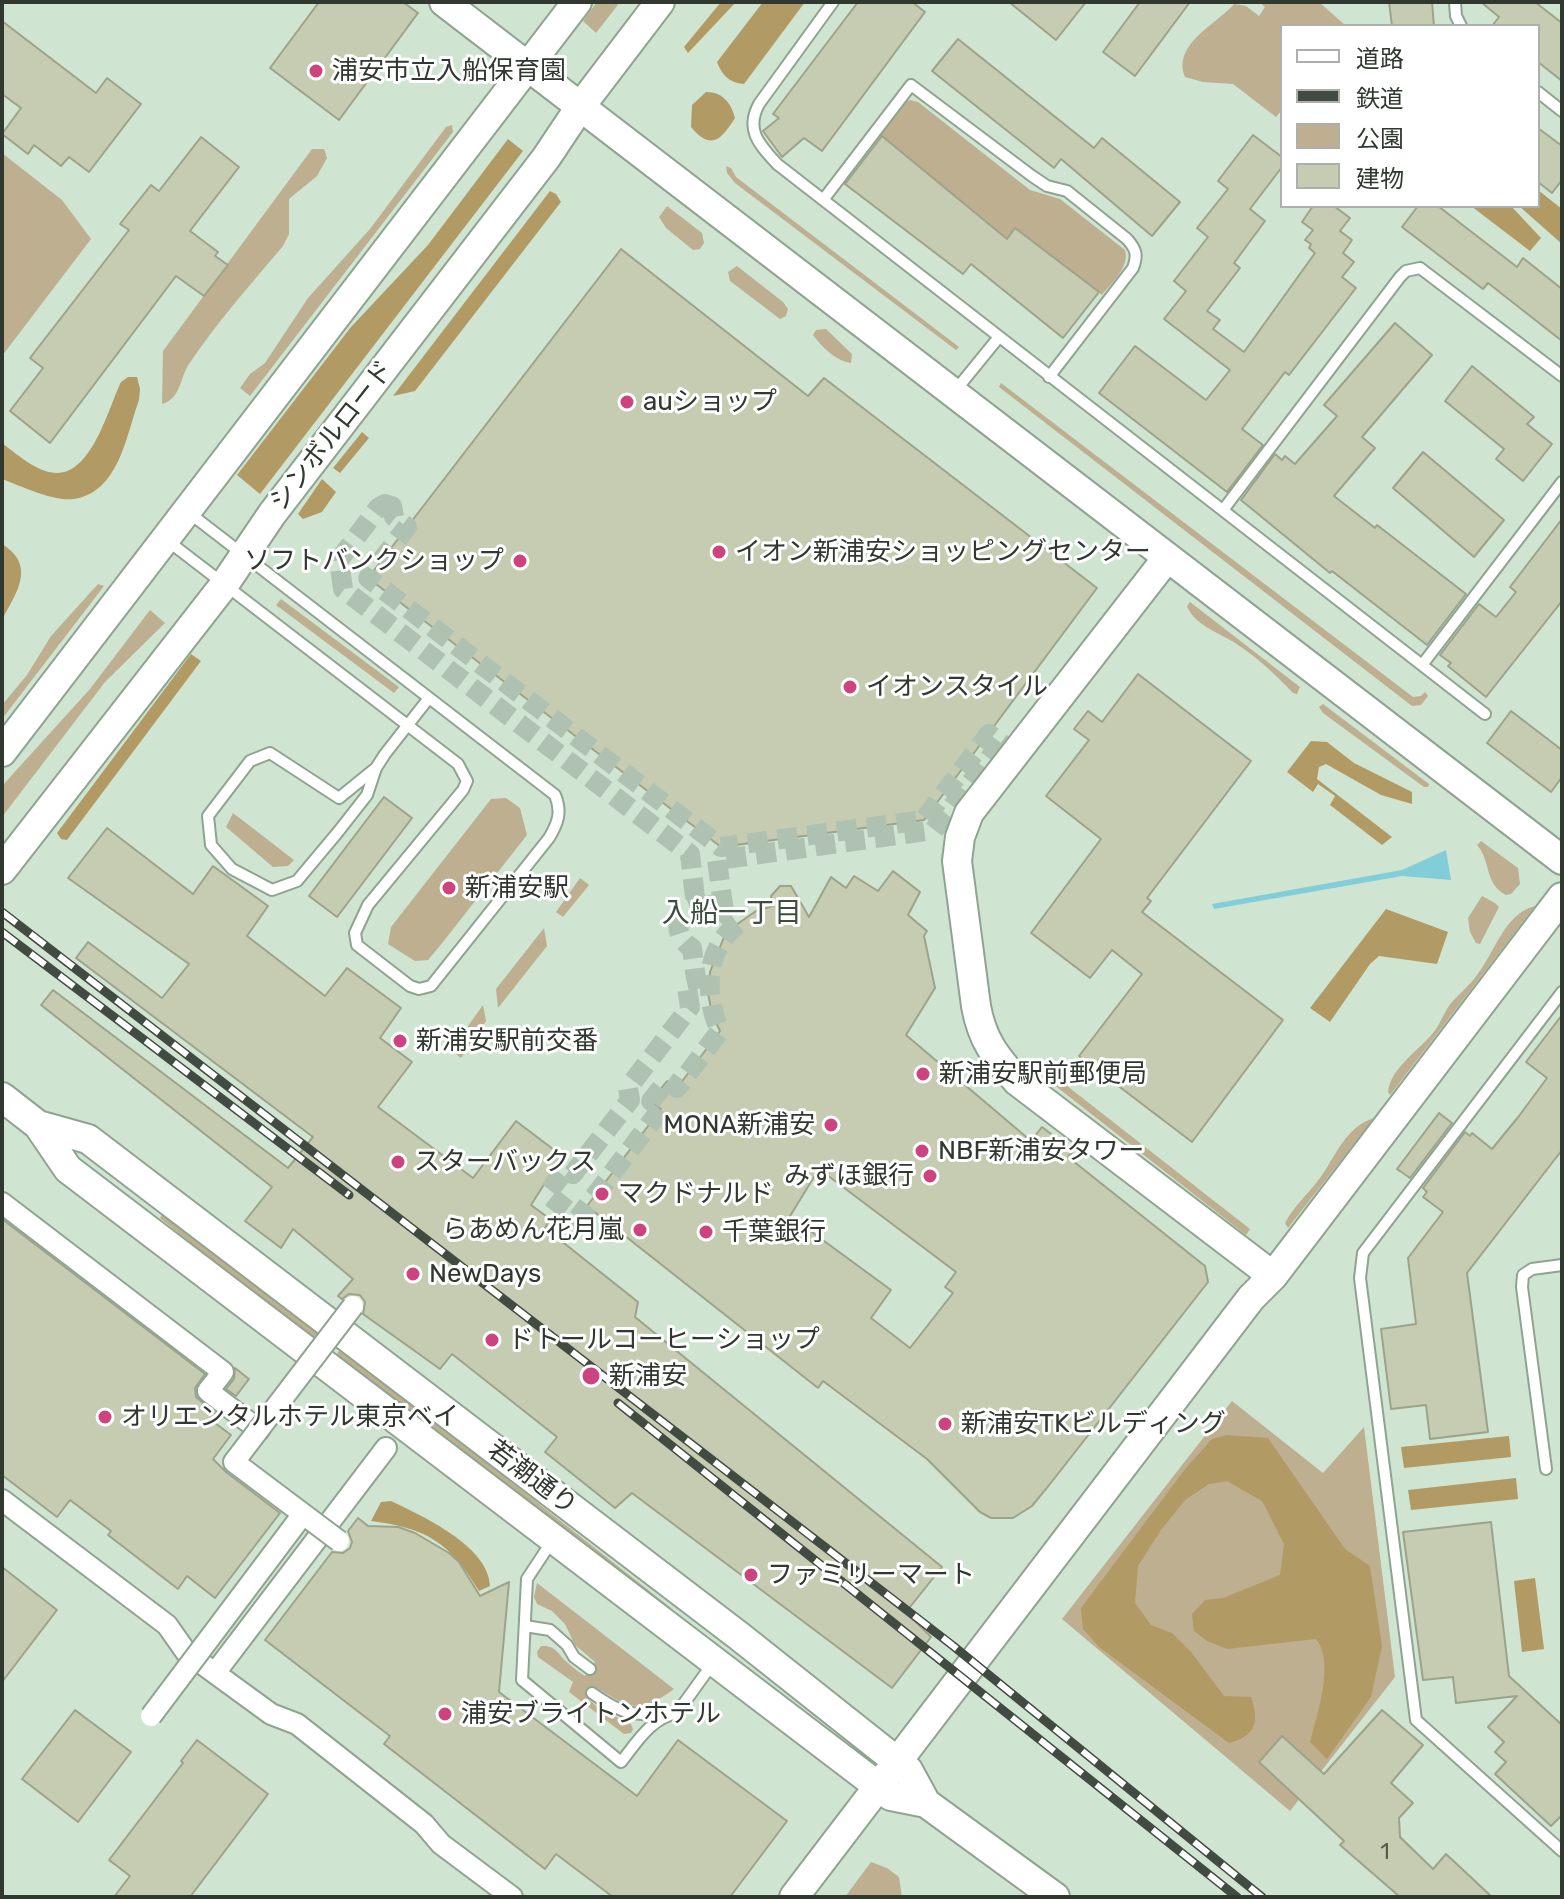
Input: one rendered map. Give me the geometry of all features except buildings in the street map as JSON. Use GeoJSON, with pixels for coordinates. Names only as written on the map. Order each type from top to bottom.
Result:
{"type":"FeatureCollection","features":[{"type":"Feature","properties":{"kind":"street"},"geometry":{"type":"LineString","coordinates":[[444,2],[1562,860]]}},
{"type":"Feature","properties":{"kind":"street"},"geometry":{"type":"LineString","coordinates":[[2,752],[577,2]]}},
{"type":"Feature","properties":{"kind":"street","name":"シンボルロード"},"geometry":{"type":"LineString","coordinates":[[2,870],[224,585],[243,554],[546,158],[580,107],[660,2]]}},
{"type":"Feature","properties":{"kind":"street"},"geometry":{"type":"LineString","coordinates":[[1167,558],[969,813],[960,837],[957,861],[976,1006],[993,1054],[1017,1081],[1273,1276]]}},
{"type":"Feature","properties":{"kind":"street"},"geometry":{"type":"LineString","coordinates":[[794,1897],[1251,1298],[1273,1276],[1562,897]]}},
{"type":"Feature","properties":{"kind":"street","name":"若潮通り"},"geometry":{"type":"LineString","coordinates":[[2,1097],[38,1125],[68,1169],[713,1663],[877,1787],[891,1796],[926,1803],[1055,1897]]}},
{"type":"Feature","properties":{"kind":"street","name":"若潮通り"},"geometry":{"type":"LineString","coordinates":[[38,1125],[88,1139],[739,1636],[908,1770],[926,1803]]}},
{"type":"Feature","properties":{"kind":"street"},"geometry":{"type":"LineString","coordinates":[[2,1203],[223,1372],[208,1391],[259,1430]]}},
{"type":"Feature","properties":{"kind":"street"},"geometry":{"type":"LineString","coordinates":[[339,1541],[234,1462],[353,1306]]}},
{"type":"Feature","properties":{"kind":"street"},"geometry":{"type":"LineString","coordinates":[[215,1673],[386,1448]]}},
{"type":"Feature","properties":{"kind":"street"},"geometry":{"type":"LineString","coordinates":[[2,1500],[167,1625],[186,1652],[271,1714],[297,1724],[424,1824],[441,1844],[512,1897]]}},
{"type":"Feature","properties":{"kind":"street"},"geometry":{"type":"LineString","coordinates":[[151,1716],[303,1514]]}},
{"type":"Feature","properties":{"kind":"lane"},"geometry":{"type":"LineString","coordinates":[[833,2],[752,118],[761,147],[777,164],[1485,714]]}},
{"type":"Feature","properties":{"kind":"lane"},"geometry":{"type":"LineString","coordinates":[[1455,2],[1460,24]]}},
{"type":"Feature","properties":{"kind":"lane"},"geometry":{"type":"LineString","coordinates":[[823,200],[911,85],[1032,176],[1047,186],[1067,191],[1127,239],[1135,248],[1137,258],[1133,268],[1049,377]]}},
{"type":"Feature","properties":{"kind":"lane"},"geometry":{"type":"LineString","coordinates":[[1540,94],[1562,111]]}},
{"type":"Feature","properties":{"kind":"lane"},"geometry":{"type":"LineString","coordinates":[[1223,510],[1400,277],[1414,268],[1420,268],[1562,376]]}},
{"type":"Feature","properties":{"kind":"lane"},"geometry":{"type":"LineString","coordinates":[[953,394],[999,337]]}},
{"type":"Feature","properties":{"kind":"lane"},"geometry":{"type":"LineString","coordinates":[[1422,665],[1562,482]]}},
{"type":"Feature","properties":{"kind":"lane"},"geometry":{"type":"LineString","coordinates":[[165,538],[458,764],[467,781],[463,790],[368,905],[355,933],[357,945],[410,986],[419,989],[431,986],[549,838],[557,825],[560,807],[555,795],[186,511]]}},
{"type":"Feature","properties":{"kind":"lane"},"geometry":{"type":"LineString","coordinates":[[376,768],[367,795],[297,881],[272,890],[232,869],[211,845],[208,816],[250,761],[270,753],[339,798],[376,768],[429,698]]}},
{"type":"Feature","properties":{"kind":"lane"},"geometry":{"type":"LineString","coordinates":[[1562,992],[1363,1253],[1360,1278],[1416,1720],[1562,1851]]}},
{"type":"Feature","properties":{"kind":"lane"},"geometry":{"type":"LineString","coordinates":[[1546,1469],[1522,1287],[1523,1275],[1532,1269],[1562,1265]]}},
{"type":"Feature","properties":{"kind":"lane"},"geometry":{"type":"LineString","coordinates":[[552,1540],[527,1579],[522,1680],[621,1762],[653,1723],[664,1715]]}},
{"type":"Feature","properties":{"kind":"lane"},"geometry":{"type":"LineString","coordinates":[[525,1626],[550,1630],[567,1645],[574,1657],[590,1669]]}},
{"type":"Feature","properties":{"kind":"lane"},"geometry":{"type":"LineString","coordinates":[[592,1693],[615,1709],[629,1714],[677,1713],[713,1663]]}},
{"type":"Feature","properties":{"kind":"green space"},"geometry":{"type":"Polygon","coordinates":[[[597,2],[620,2],[596,33],[583,21],[597,2]]]}},
{"type":"Feature","properties":{"kind":"green space"},"geometry":{"type":"Polygon","coordinates":[[[1259,2],[1319,2],[1344,24],[1280,24],[1280,112],[1276,117],[1233,84],[1185,77],[1183,65],[1190,45],[1234,4],[1246,6],[1259,16],[1265,7],[1259,2]]]}},
{"type":"Feature","properties":{"kind":"green space"},"geometry":{"type":"Polygon","coordinates":[[[910,100],[918,102],[1030,190],[1060,199],[1125,250],[1123,268],[1102,295],[1015,229],[1007,238],[881,136],[880,133],[902,103],[910,100]]]}},
{"type":"Feature","properties":{"kind":"green space"},"geometry":{"type":"Polygon","coordinates":[[[452,125],[453,132],[250,396],[240,388],[250,374],[265,363],[308,298],[370,229],[446,127],[452,125]]]}},
{"type":"Feature","properties":{"kind":"green space"},"geometry":{"type":"Polygon","coordinates":[[[312,149],[324,149],[327,158],[317,176],[289,199],[289,234],[283,246],[200,348],[173,397],[162,404],[163,351],[312,149]]]}},
{"type":"Feature","properties":{"kind":"green space"},"geometry":{"type":"Polygon","coordinates":[[[2,153],[62,200],[91,239],[2,356],[2,153]]]}},
{"type":"Feature","properties":{"kind":"green space"},"geometry":{"type":"Polygon","coordinates":[[[726,166],[736,177],[959,347],[956,350],[735,183],[726,166]]]}},
{"type":"Feature","properties":{"kind":"green space"},"geometry":{"type":"Polygon","coordinates":[[[667,206],[702,233],[704,243],[700,249],[693,250],[666,228],[659,217],[667,206]]]}},
{"type":"Feature","properties":{"kind":"green space"},"geometry":{"type":"Polygon","coordinates":[[[737,266],[783,302],[788,309],[786,316],[780,319],[730,281],[728,272],[737,266]]]}},
{"type":"Feature","properties":{"kind":"green space"},"geometry":{"type":"Polygon","coordinates":[[[826,329],[852,354],[851,363],[830,353],[813,335],[816,330],[826,329]]]}},
{"type":"Feature","properties":{"kind":"green space"},"geometry":{"type":"Polygon","coordinates":[[[1001,383],[1413,697],[1425,692],[1428,696],[1421,705],[1412,706],[999,387],[1001,383]]]}},
{"type":"Feature","properties":{"kind":"green space"},"geometry":{"type":"Polygon","coordinates":[[[98,584],[104,586],[2,719],[2,705],[27,675],[51,636],[98,584]]]}},
{"type":"Feature","properties":{"kind":"green space"},"geometry":{"type":"Polygon","coordinates":[[[281,599],[399,687],[394,693],[276,605],[281,599]]]}},
{"type":"Feature","properties":{"kind":"green space"},"geometry":{"type":"Polygon","coordinates":[[[1190,602],[1300,687],[1297,694],[1248,652],[1196,619],[1187,606],[1190,602]]]}},
{"type":"Feature","properties":{"kind":"green space"},"geometry":{"type":"Polygon","coordinates":[[[150,610],[165,623],[105,682],[2,817],[2,786],[90,689],[150,610]]]}},
{"type":"Feature","properties":{"kind":"green space"},"geometry":{"type":"Polygon","coordinates":[[[1323,704],[1429,784],[1428,787],[1323,713],[1319,707],[1323,704]]]}},
{"type":"Feature","properties":{"kind":"green space"},"geometry":{"type":"Polygon","coordinates":[[[506,798],[520,808],[527,835],[439,947],[428,960],[415,961],[388,944],[391,927],[491,799],[506,798]]]}},
{"type":"Feature","properties":{"kind":"green space"},"geometry":{"type":"Polygon","coordinates":[[[233,813],[294,860],[288,866],[273,867],[226,827],[233,813]]]}},
{"type":"Feature","properties":{"kind":"green space"},"geometry":{"type":"Polygon","coordinates":[[[1481,841],[1518,868],[1520,884],[1511,894],[1506,895],[1494,885],[1477,845],[1481,841]]]}},
{"type":"Feature","properties":{"kind":"green space"},"geometry":{"type":"Polygon","coordinates":[[[580,878],[589,885],[563,917],[556,912],[580,878]]]}},
{"type":"Feature","properties":{"kind":"green space"},"geometry":{"type":"Polygon","coordinates":[[[1482,896],[1499,907],[1480,944],[1476,943],[1470,932],[1468,918],[1482,896]]]}},
{"type":"Feature","properties":{"kind":"green space"},"geometry":{"type":"Polygon","coordinates":[[[1535,906],[1390,1095],[1390,1083],[1395,1074],[1436,1029],[1450,1005],[1474,979],[1508,925],[1524,910],[1535,906]]]}},
{"type":"Feature","properties":{"kind":"green space"},"geometry":{"type":"Polygon","coordinates":[[[544,928],[547,946],[498,1008],[496,989],[544,928]]]}},
{"type":"Feature","properties":{"kind":"green space"},"geometry":{"type":"Polygon","coordinates":[[[483,1005],[486,1021],[461,1058],[451,1050],[483,1005]]]}},
{"type":"Feature","properties":{"kind":"green space"},"geometry":{"type":"Polygon","coordinates":[[[1048,1071],[1250,1229],[1246,1235],[1044,1077],[1048,1071]]]}},
{"type":"Feature","properties":{"kind":"green space"},"geometry":{"type":"Polygon","coordinates":[[[1374,1118],[1288,1228],[1285,1223],[1348,1135],[1374,1118]]]}},
{"type":"Feature","properties":{"kind":"green space"},"geometry":{"type":"Polygon","coordinates":[[[163,1213],[320,1334],[314,1342],[160,1218],[163,1213]]]}},
{"type":"Feature","properties":{"kind":"green space"},"geometry":{"type":"Polygon","coordinates":[[[341,1348],[671,1608],[666,1613],[335,1357],[341,1348]]]}},
{"type":"Feature","properties":{"kind":"green space"},"geometry":{"type":"Polygon","coordinates":[[[1232,1401],[1323,1473],[1364,1427],[1395,1677],[1290,1811],[1062,1619],[1232,1401]]]}},
{"type":"Feature","properties":{"kind":"green space"},"geometry":{"type":"Polygon","coordinates":[[[537,1583],[674,1689],[651,1703],[634,1706],[597,1688],[588,1699],[605,1713],[630,1722],[631,1733],[624,1734],[569,1692],[573,1682],[538,1657],[541,1646],[551,1647],[585,1676],[595,1662],[575,1645],[565,1624],[552,1611],[537,1604],[534,1597],[537,1583]]]}},
{"type":"Feature","properties":{"kind":"green space"},"geometry":{"type":"Polygon","coordinates":[[[871,1862],[899,1877],[902,1897],[845,1897],[871,1862]]]}},
{"type":"Feature","properties":{"kind":"shaded area"},"geometry":{"type":"Polygon","coordinates":[[[721,2],[736,2],[688,53],[684,47],[721,2]]]}},
{"type":"Feature","properties":{"kind":"shaded area"},"geometry":{"type":"Polygon","coordinates":[[[763,2],[805,2],[744,84],[734,82],[724,74],[717,62],[763,2]]]}},
{"type":"Feature","properties":{"kind":"shaded area"},"geometry":{"type":"Polygon","coordinates":[[[706,92],[725,99],[735,118],[715,140],[704,139],[691,127],[692,105],[706,92]]]}},
{"type":"Feature","properties":{"kind":"shaded area"},"geometry":{"type":"Polygon","coordinates":[[[508,139],[523,151],[260,494],[237,475],[351,327],[428,245],[508,139]]]}},
{"type":"Feature","properties":{"kind":"shaded area"},"geometry":{"type":"Polygon","coordinates":[[[550,191],[561,202],[415,391],[393,396],[550,191]]]}},
{"type":"Feature","properties":{"kind":"shaded area"},"geometry":{"type":"Polygon","coordinates":[[[1540,192],[1562,209],[1562,244],[1521,208],[1540,208],[1540,192]]]}},
{"type":"Feature","properties":{"kind":"shaded area"},"geometry":{"type":"Polygon","coordinates":[[[1474,208],[1513,208],[1541,238],[1530,251],[1474,208]]]}},
{"type":"Feature","properties":{"kind":"shaded area"},"geometry":{"type":"Polygon","coordinates":[[[128,377],[137,377],[139,400],[125,445],[111,474],[101,486],[89,494],[66,499],[38,493],[2,479],[2,443],[27,462],[49,472],[69,470],[80,463],[97,438],[121,382],[128,377]]]}},
{"type":"Feature","properties":{"kind":"shaded area"},"geometry":{"type":"Polygon","coordinates":[[[362,432],[369,438],[340,473],[333,468],[362,432]]]}},
{"type":"Feature","properties":{"kind":"shaded area"},"geometry":{"type":"Polygon","coordinates":[[[322,479],[336,492],[322,512],[303,519],[298,514],[322,479]]]}},
{"type":"Feature","properties":{"kind":"shaded area"},"geometry":{"type":"Polygon","coordinates":[[[2,544],[13,552],[21,571],[17,590],[2,620],[2,544]]]}},
{"type":"Feature","properties":{"kind":"shaded area"},"geometry":{"type":"Polygon","coordinates":[[[191,654],[201,661],[67,840],[61,839],[57,833],[191,654]]]}},
{"type":"Feature","properties":{"kind":"shaded area"},"geometry":{"type":"Polygon","coordinates":[[[1311,741],[1327,742],[1354,763],[1412,792],[1412,804],[1381,795],[1326,764],[1319,767],[1317,779],[1392,837],[1382,845],[1330,805],[1335,796],[1318,784],[1313,792],[1287,772],[1311,741]]]}},
{"type":"Feature","properties":{"kind":"shaded area"},"geometry":{"type":"Polygon","coordinates":[[[1386,909],[1448,932],[1437,964],[1379,956],[1370,964],[1330,1022],[1310,1008],[1386,909]]]}},
{"type":"Feature","properties":{"kind":"shaded area"},"geometry":{"type":"Polygon","coordinates":[[[1227,1435],[1268,1438],[1345,1549],[1370,1566],[1382,1646],[1371,1697],[1327,1759],[1310,1742],[1324,1675],[1324,1661],[1316,1639],[1227,1649],[1207,1641],[1194,1631],[1192,1614],[1205,1600],[1223,1598],[1280,1575],[1284,1544],[1262,1501],[1227,1481],[1209,1484],[1185,1500],[1161,1530],[1138,1566],[1135,1603],[1151,1625],[1172,1633],[1191,1652],[1224,1696],[1251,1697],[1255,1721],[1250,1732],[1229,1743],[1099,1647],[1083,1629],[1081,1608],[1186,1468],[1212,1439],[1227,1435]]]}},
{"type":"Feature","properties":{"kind":"shaded area"},"geometry":{"type":"Polygon","coordinates":[[[1509,1436],[1511,1457],[1404,1468],[1401,1447],[1509,1436]]]}},
{"type":"Feature","properties":{"kind":"shaded area"},"geometry":{"type":"Polygon","coordinates":[[[1516,1478],[1518,1499],[1411,1510],[1408,1490],[1516,1478]]]}},
{"type":"Feature","properties":{"kind":"shaded area"},"geometry":{"type":"Polygon","coordinates":[[[391,1501],[436,1524],[466,1545],[487,1571],[490,1586],[479,1591],[458,1561],[435,1541],[407,1528],[371,1521],[381,1502],[391,1501]]]}},
{"type":"Feature","properties":{"kind":"shaded area"},"geometry":{"type":"Polygon","coordinates":[[[1535,1578],[1544,1649],[1522,1652],[1514,1581],[1535,1578]]]}},
{"type":"Feature","properties":{"kind":"water"},"geometry":{"type":"Polygon","coordinates":[[[1446,850],[1451,880],[1402,876],[1214,909],[1212,904],[1402,870],[1446,850]]]}},
{"type":"Feature","properties":{"kind":"tunnel"},"geometry":{"type":"LineString","coordinates":[[385,504],[392,506],[394,517],[407,527],[368,578],[721,847],[924,820],[989,734],[1001,743],[934,830],[717,860],[724,912],[715,905],[696,906],[690,854],[343,589],[339,560],[378,508],[385,504]]}},
{"type":"Feature","properties":{"kind":"tunnel"},"geometry":{"type":"LineString","coordinates":[[715,905],[738,924],[719,946],[710,974],[711,1003],[720,1031],[677,1088],[667,1081],[651,1101],[661,1109],[578,1218],[547,1194],[566,1169],[573,1174],[630,1100],[628,1088],[690,1007],[686,981],[696,979],[692,948],[680,935],[680,919],[688,910],[715,905]]}},
{"type":"Feature","properties":{"kind":"railway"},"geometry":{"type":"LineString","coordinates":[[2,912],[952,1645],[1262,1897]]}},
{"type":"Feature","properties":{"kind":"railway"},"geometry":{"type":"LineString","coordinates":[[2,932],[349,1195]]}},
{"type":"Feature","properties":{"kind":"railway"},"geometry":{"type":"LineString","coordinates":[[618,1403],[1237,1897]]}},
{"type":"Feature","properties":{"kind":"place","name":"浦安市立入船保育園"},"geometry":{"type":"Point","coordinates":[316,71]}},
{"type":"Feature","properties":{"kind":"place","name":"auショップ"},"geometry":{"type":"Point","coordinates":[627,402]}},
{"type":"Feature","properties":{"kind":"place","name":"イオン新浦安ショッピングセンター"},"geometry":{"type":"Point","coordinates":[719,552]}},
{"type":"Feature","properties":{"kind":"place","name":"ソフトバンクショップ"},"geometry":{"type":"Point","coordinates":[520,561]}},
{"type":"Feature","properties":{"kind":"place","name":"イオンスタイル"},"geometry":{"type":"Point","coordinates":[850,687]}},
{"type":"Feature","properties":{"kind":"place","name":"新浦安駅"},"geometry":{"type":"Point","coordinates":[449,888]}},
{"type":"Feature","properties":{"kind":"place","name":"新浦安駅前交番"},"geometry":{"type":"Point","coordinates":[400,1041]}},
{"type":"Feature","properties":{"kind":"place","name":"新浦安駅前郵便局"},"geometry":{"type":"Point","coordinates":[923,1074]}},
{"type":"Feature","properties":{"kind":"place","name":"MONA新浦安"},"geometry":{"type":"Point","coordinates":[831,1125]}},
{"type":"Feature","properties":{"kind":"place","name":"NBF新浦安タワー"},"geometry":{"type":"Point","coordinates":[922,1151]}},
{"type":"Feature","properties":{"kind":"place","name":"スターバックス"},"geometry":{"type":"Point","coordinates":[398,1162]}},
{"type":"Feature","properties":{"kind":"place","name":"みずほ銀行"},"geometry":{"type":"Point","coordinates":[930,1176]}},
{"type":"Feature","properties":{"kind":"place","name":"マクドナルド"},"geometry":{"type":"Point","coordinates":[602,1194]}},
{"type":"Feature","properties":{"kind":"place","name":"らあめん花月嵐"},"geometry":{"type":"Point","coordinates":[640,1230]}},
{"type":"Feature","properties":{"kind":"place","name":"千葉銀行"},"geometry":{"type":"Point","coordinates":[706,1232]}},
{"type":"Feature","properties":{"kind":"place","name":"NewDays"},"geometry":{"type":"Point","coordinates":[413,1274]}},
{"type":"Feature","properties":{"kind":"place","name":"ドトールコーヒーショップ"},"geometry":{"type":"Point","coordinates":[492,1340]}},
{"type":"Feature","properties":{"kind":"place","name":"新浦安"},"geometry":{"type":"Point","coordinates":[591,1376]}},
{"type":"Feature","properties":{"kind":"place","name":"オリエンタルホテル東京ベイ"},"geometry":{"type":"Point","coordinates":[105,1417]}},
{"type":"Feature","properties":{"kind":"place","name":"新浦安TKビルディング"},"geometry":{"type":"Point","coordinates":[945,1424]}},
{"type":"Feature","properties":{"kind":"place","name":"ファミリーマート"},"geometry":{"type":"Point","coordinates":[751,1575]}},
{"type":"Feature","properties":{"kind":"place","name":"浦安ブライトンホテル"},"geometry":{"type":"Point","coordinates":[445,1714]}},
{"type":"Feature","properties":{"kind":"district","name":"入船一丁目"},"geometry":{"type":"Point","coordinates":[732,914]}}]}
